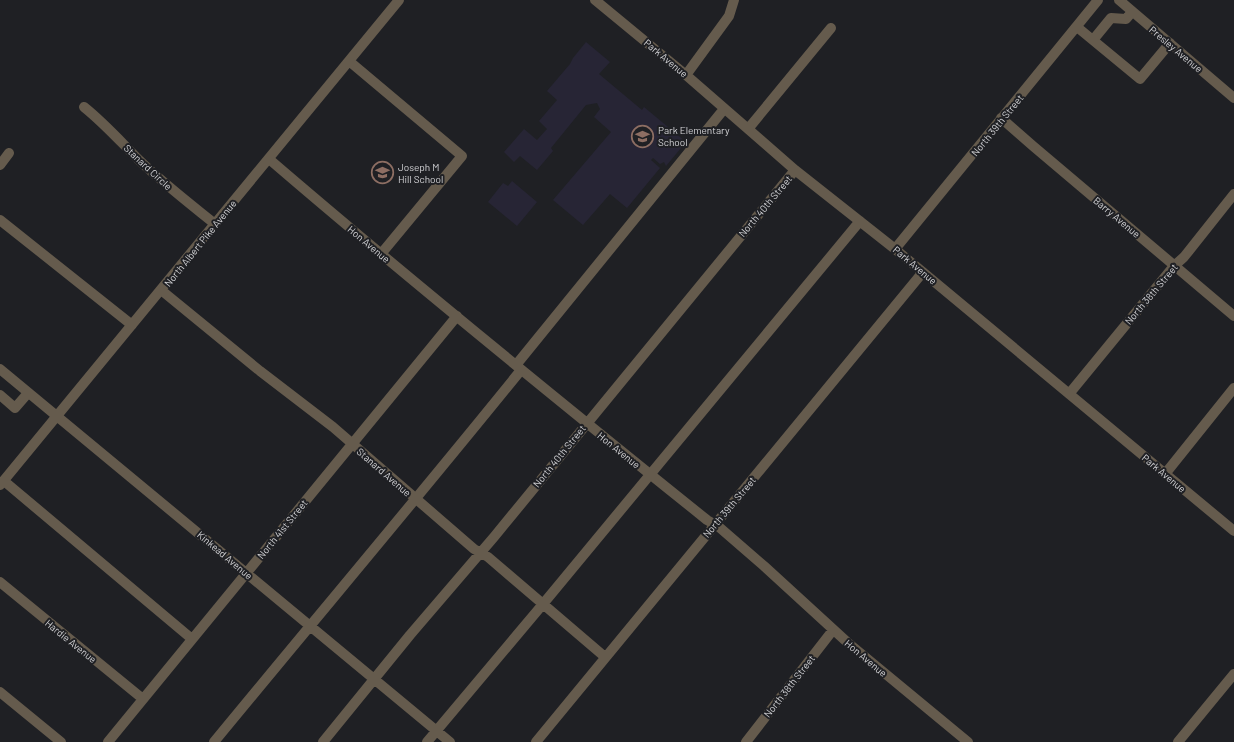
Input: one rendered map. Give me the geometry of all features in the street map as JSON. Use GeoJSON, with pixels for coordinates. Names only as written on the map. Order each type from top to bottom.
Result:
{"type":"FeatureCollection","features":[{"type":"Feature","properties":{"kind":"street","name":"North Albert Pike Avenue"},"geometry":{"type":"LineString","coordinates":[[2,483],[399,0]]}},
{"type":"Feature","properties":{"kind":"street","name":"Park Avenue"},"geometry":{"type":"LineString","coordinates":[[595,0],[686,75],[796,170],[923,272],[1234,531]]}},
{"type":"Feature","properties":{"kind":"street"},"geometry":{"type":"LineString","coordinates":[[686,75],[729,16],[734,0]]}},
{"type":"Feature","properties":{"kind":"street","name":"North 39th Street"},"geometry":{"type":"LineString","coordinates":[[895,249],[1098,0]]}},
{"type":"Feature","properties":{"kind":"street","name":"Presley Avenue"},"geometry":{"type":"LineString","coordinates":[[1119,0],[1234,98]]}},
{"type":"Feature","properties":{"kind":"street"},"geometry":{"type":"LineString","coordinates":[[1093,40],[1111,18],[1126,19],[1132,12]]}},
{"type":"Feature","properties":{"kind":"street"},"geometry":{"type":"LineString","coordinates":[[1077,27],[1140,79],[1170,43]]}},
{"type":"Feature","properties":{"kind":"street"},"geometry":{"type":"LineString","coordinates":[[748,129],[831,28]]}},
{"type":"Feature","properties":{"kind":"street"},"geometry":{"type":"LineString","coordinates":[[349,61],[462,156],[382,254]]}},
{"type":"Feature","properties":{"kind":"street","name":"Stanard Circle"},"geometry":{"type":"LineString","coordinates":[[84,107],[99,118],[140,161],[165,184],[215,224]]}},
{"type":"Feature","properties":{"kind":"street"},"geometry":{"type":"LineString","coordinates":[[214,742],[416,499],[724,109]]}},
{"type":"Feature","properties":{"kind":"street","name":"Barry Avenue"},"geometry":{"type":"LineString","coordinates":[[1002,118],[1234,316]]}},
{"type":"Feature","properties":{"kind":"street"},"geometry":{"type":"LineString","coordinates":[[0,165],[10,153]]}},
{"type":"Feature","properties":{"kind":"street","name":"Hon Avenue"},"geometry":{"type":"LineString","coordinates":[[269,159],[586,423],[714,524],[764,566],[833,630],[968,742]]}},
{"type":"Feature","properties":{"kind":"street","name":"North 40th Street"},"geometry":{"type":"LineString","coordinates":[[323,742],[796,170]]}},
{"type":"Feature","properties":{"kind":"street","name":"North 38th Street"},"geometry":{"type":"LineString","coordinates":[[1069,394],[1174,266],[1184,257],[1234,194]]}},
{"type":"Feature","properties":{"kind":"street"},"geometry":{"type":"LineString","coordinates":[[0,220],[132,325]]}},
{"type":"Feature","properties":{"kind":"street"},"geometry":{"type":"LineString","coordinates":[[427,742],[860,221]]}},
{"type":"Feature","properties":{"kind":"street","name":"North 39th Street"},"geometry":{"type":"LineString","coordinates":[[536,742],[605,656],[923,272]]}},
{"type":"Feature","properties":{"kind":"street","name":"Stanard Avenue"},"geometry":{"type":"LineString","coordinates":[[161,290],[260,371],[333,427],[474,549],[488,557],[605,656]]}},
{"type":"Feature","properties":{"kind":"street","name":"North 41st Street"},"geometry":{"type":"LineString","coordinates":[[108,742],[456,316]]}},
{"type":"Feature","properties":{"kind":"street","name":"Kinkead Avenue"},"geometry":{"type":"LineString","coordinates":[[0,369],[450,742]]}},
{"type":"Feature","properties":{"kind":"street"},"geometry":{"type":"LineString","coordinates":[[1165,474],[1234,388]]}},
{"type":"Feature","properties":{"kind":"street"},"geometry":{"type":"LineString","coordinates":[[0,395],[15,408],[28,393]]}},
{"type":"Feature","properties":{"kind":"street"},"geometry":{"type":"LineString","coordinates":[[2,483],[192,639]]}},
{"type":"Feature","properties":{"kind":"street","name":"Hardie Avenue"},"geometry":{"type":"LineString","coordinates":[[0,582],[143,699]]}},
{"type":"Feature","properties":{"kind":"street","name":"North 38th Street"},"geometry":{"type":"LineString","coordinates":[[746,742],[833,630]]}},
{"type":"Feature","properties":{"kind":"street"},"geometry":{"type":"LineString","coordinates":[[1178,742],[1234,674]]}},
{"type":"Feature","properties":{"kind":"street"},"geometry":{"type":"LineString","coordinates":[[0,692],[61,742]]}},
{"type":"Feature","properties":{"kind":"shaded area","name":"Park Elementary School"},"geometry":{"type":"Polygon","coordinates":[[[586,42],[610,62],[599,74],[642,110],[644,107],[686,142],[666,166],[664,162],[660,164],[653,158],[651,160],[660,168],[627,208],[610,194],[583,225],[553,200],[611,132],[594,117],[600,109],[597,103],[586,105],[551,148],[553,151],[537,170],[520,156],[514,162],[504,152],[524,129],[537,140],[547,129],[539,121],[557,100],[547,91],[586,42]]]}},
{"type":"Feature","properties":{"kind":"shaded area"},"geometry":{"type":"Polygon","coordinates":[[[512,181],[537,202],[517,226],[488,202],[503,183],[508,186],[512,181]]]}},
{"type":"Feature","properties":{"kind":"place","name":"Park Elementary School"},"geometry":{"type":"Point","coordinates":[643,136]}},
{"type":"Feature","properties":{"kind":"place","name":"Joseph M Hill School"},"geometry":{"type":"Point","coordinates":[382,173]}}]}
